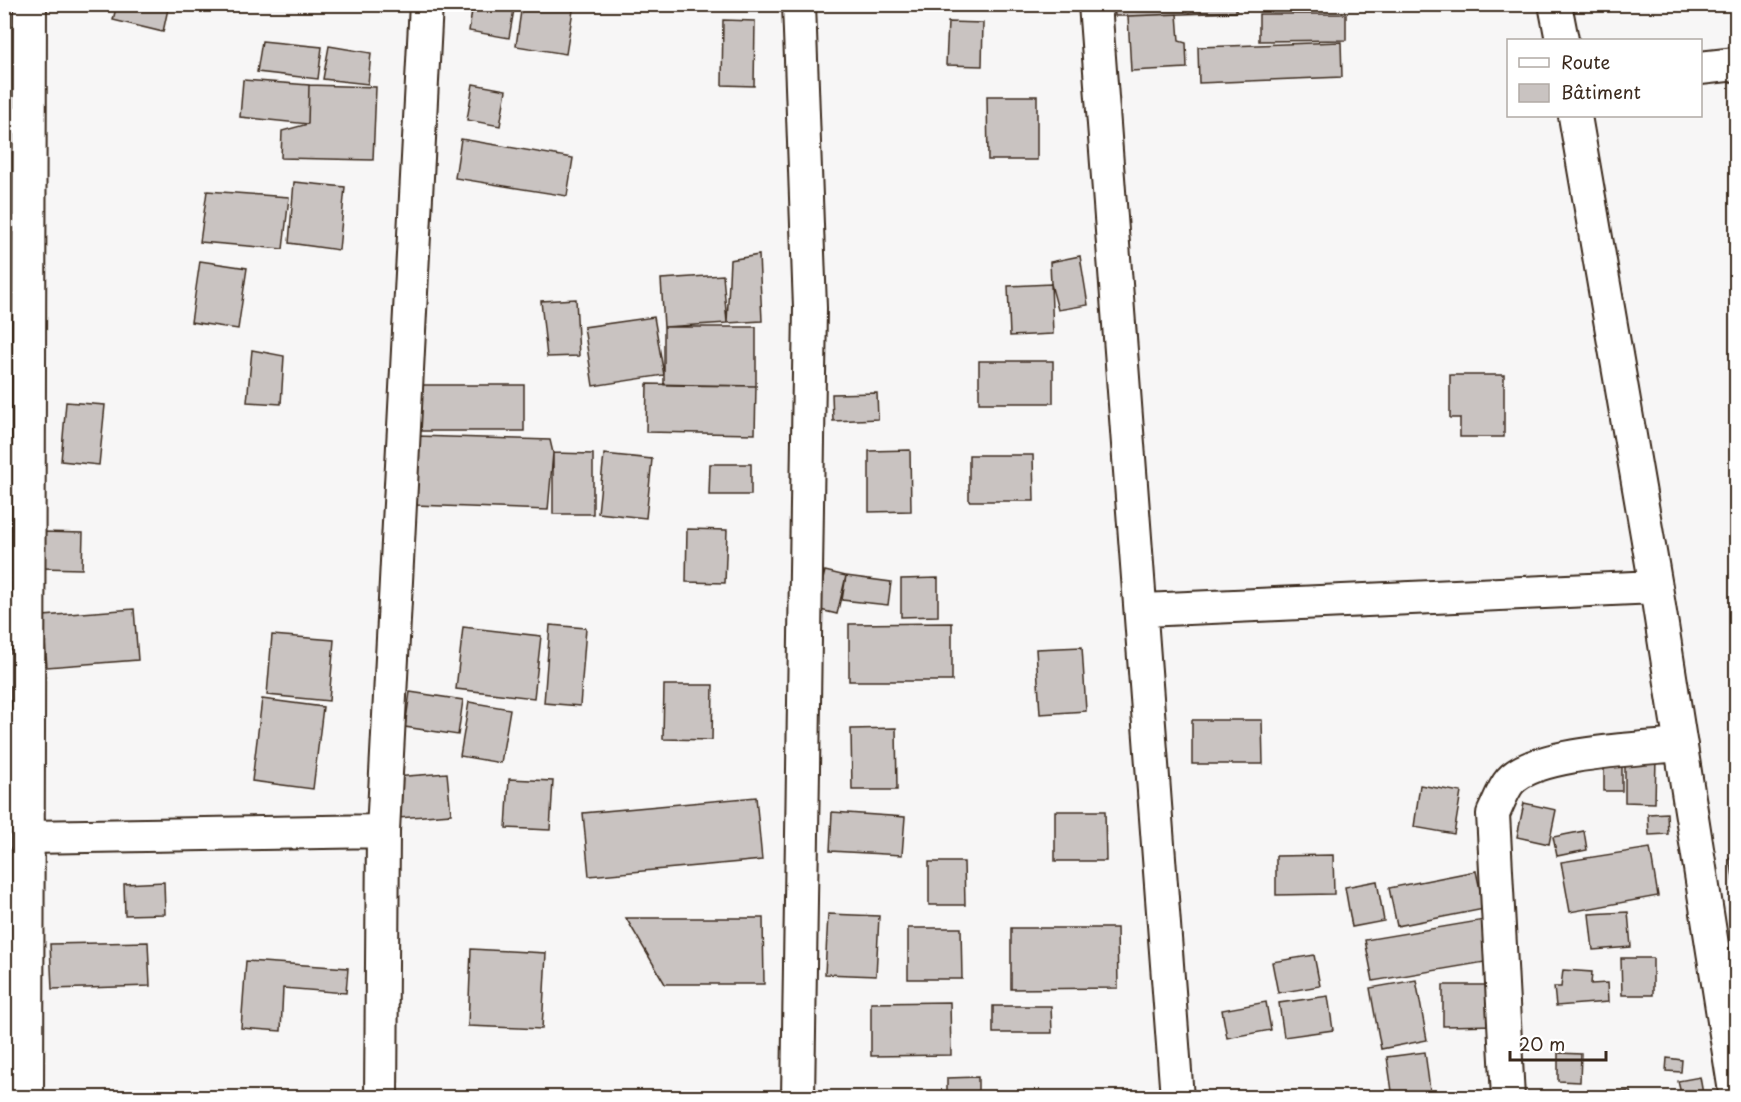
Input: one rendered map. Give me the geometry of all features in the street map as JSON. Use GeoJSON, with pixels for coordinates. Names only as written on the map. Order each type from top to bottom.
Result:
{"type":"FeatureCollection","features":[{"type":"Feature","properties":{"kind":"street"},"geometry":{"type":"LineString","coordinates":[[27,1098],[30,4]]}},
{"type":"Feature","properties":{"kind":"street"},"geometry":{"type":"LineString","coordinates":[[381,1098],[383,831],[426,4]]}},
{"type":"Feature","properties":{"kind":"street"},"geometry":{"type":"LineString","coordinates":[[798,1098],[810,308],[799,4]]}},
{"type":"Feature","properties":{"kind":"street"},"geometry":{"type":"LineString","coordinates":[[1095,4],[1143,610],[1178,1098]]}},
{"type":"Feature","properties":{"kind":"street"},"geometry":{"type":"LineString","coordinates":[[1555,4],[1562,39]]}},
{"type":"Feature","properties":{"kind":"street"},"geometry":{"type":"LineString","coordinates":[[1702,68],[1737,64]]}},
{"type":"Feature","properties":{"kind":"street"},"geometry":{"type":"LineString","coordinates":[[1575,117],[1656,587],[1736,1098]]}},
{"type":"Feature","properties":{"kind":"street"},"geometry":{"type":"LineString","coordinates":[[1143,610],[1656,587]]}},
{"type":"Feature","properties":{"kind":"street"},"geometry":{"type":"LineString","coordinates":[[1508,1098],[1493,814],[1510,781],[1529,767],[1557,759],[1681,745]]}},
{"type":"Feature","properties":{"kind":"street"},"geometry":{"type":"LineString","coordinates":[[27,837],[383,831]]}},
{"type":"Feature","properties":{"kind":"building"},"geometry":{"type":"Polygon","coordinates":[[[117,4],[169,4],[163,32],[113,20],[117,4]]]}},
{"type":"Feature","properties":{"kind":"building"},"geometry":{"type":"Polygon","coordinates":[[[473,4],[515,4],[509,38],[469,31],[473,4]]]}},
{"type":"Feature","properties":{"kind":"building"},"geometry":{"type":"Polygon","coordinates":[[[522,4],[574,4],[566,54],[516,46],[522,4]]]}},
{"type":"Feature","properties":{"kind":"building"},"geometry":{"type":"Polygon","coordinates":[[[1114,4],[1236,4],[1236,12],[1115,16],[1114,4]]]}},
{"type":"Feature","properties":{"kind":"building"},"geometry":{"type":"Polygon","coordinates":[[[1177,14],[1179,41],[1186,43],[1187,68],[1131,71],[1128,16],[1177,14]]]}},
{"type":"Feature","properties":{"kind":"building"},"geometry":{"type":"Polygon","coordinates":[[[1259,14],[1346,14],[1346,40],[1259,41],[1259,14]]]}},
{"type":"Feature","properties":{"kind":"building"},"geometry":{"type":"Polygon","coordinates":[[[723,20],[755,21],[754,86],[722,85],[723,20]]]}},
{"type":"Feature","properties":{"kind":"building"},"geometry":{"type":"Polygon","coordinates":[[[948,22],[983,23],[982,66],[946,65],[948,22]]]}},
{"type":"Feature","properties":{"kind":"building"},"geometry":{"type":"Polygon","coordinates":[[[262,41],[322,47],[318,79],[257,72],[262,41]]]}},
{"type":"Feature","properties":{"kind":"building"},"geometry":{"type":"Polygon","coordinates":[[[1341,42],[1342,77],[1199,83],[1198,47],[1341,42]]]}},
{"type":"Feature","properties":{"kind":"building"},"geometry":{"type":"Polygon","coordinates":[[[329,46],[371,53],[368,84],[323,79],[329,46]]]}},
{"type":"Feature","properties":{"kind":"building"},"geometry":{"type":"Polygon","coordinates":[[[243,80],[309,85],[308,124],[240,117],[243,80]]]}},
{"type":"Feature","properties":{"kind":"building"},"geometry":{"type":"Polygon","coordinates":[[[473,84],[506,90],[500,126],[467,120],[473,84]]]}},
{"type":"Feature","properties":{"kind":"building"},"geometry":{"type":"Polygon","coordinates":[[[309,85],[376,87],[373,160],[281,158],[282,131],[308,124],[309,85]]]}},
{"type":"Feature","properties":{"kind":"building"},"geometry":{"type":"Polygon","coordinates":[[[987,96],[1037,96],[1037,160],[988,160],[987,96]]]}},
{"type":"Feature","properties":{"kind":"building"},"geometry":{"type":"Polygon","coordinates":[[[461,139],[573,158],[567,196],[455,178],[461,139]]]}},
{"type":"Feature","properties":{"kind":"building"},"geometry":{"type":"Polygon","coordinates":[[[294,182],[345,187],[339,250],[289,243],[294,182]]]}},
{"type":"Feature","properties":{"kind":"building"},"geometry":{"type":"Polygon","coordinates":[[[207,191],[289,197],[283,249],[200,242],[207,191]]]}},
{"type":"Feature","properties":{"kind":"building"},"geometry":{"type":"Polygon","coordinates":[[[759,255],[762,321],[727,323],[730,260],[759,255]]]}},
{"type":"Feature","properties":{"kind":"building"},"geometry":{"type":"Polygon","coordinates":[[[1080,256],[1088,305],[1058,310],[1051,284],[1050,262],[1080,256]]]}},
{"type":"Feature","properties":{"kind":"building"},"geometry":{"type":"Polygon","coordinates":[[[200,261],[247,268],[238,329],[191,322],[200,261]]]}},
{"type":"Feature","properties":{"kind":"building"},"geometry":{"type":"Polygon","coordinates":[[[723,275],[727,323],[664,327],[661,279],[723,275]]]}},
{"type":"Feature","properties":{"kind":"building"},"geometry":{"type":"Polygon","coordinates":[[[1051,284],[1053,334],[1010,336],[1008,286],[1051,284]]]}},
{"type":"Feature","properties":{"kind":"building"},"geometry":{"type":"Polygon","coordinates":[[[576,299],[579,356],[547,357],[541,301],[576,299]]]}},
{"type":"Feature","properties":{"kind":"building"},"geometry":{"type":"Polygon","coordinates":[[[654,317],[664,375],[593,386],[584,327],[654,317]]]}},
{"type":"Feature","properties":{"kind":"building"},"geometry":{"type":"Polygon","coordinates":[[[664,327],[756,327],[756,386],[664,385],[664,327]]]}},
{"type":"Feature","properties":{"kind":"building"},"geometry":{"type":"Polygon","coordinates":[[[252,350],[284,356],[281,404],[247,402],[252,350]]]}},
{"type":"Feature","properties":{"kind":"building"},"geometry":{"type":"Polygon","coordinates":[[[979,361],[1053,361],[1053,403],[979,403],[979,361]]]}},
{"type":"Feature","properties":{"kind":"building"},"geometry":{"type":"Polygon","coordinates":[[[1450,375],[1504,375],[1504,437],[1460,437],[1460,418],[1450,418],[1450,375]]]}},
{"type":"Feature","properties":{"kind":"building"},"geometry":{"type":"Polygon","coordinates":[[[647,384],[756,386],[755,434],[646,432],[647,384]]]}},
{"type":"Feature","properties":{"kind":"building"},"geometry":{"type":"Polygon","coordinates":[[[419,385],[524,385],[524,431],[419,431],[419,385]]]}},
{"type":"Feature","properties":{"kind":"building"},"geometry":{"type":"Polygon","coordinates":[[[877,393],[878,419],[833,421],[832,394],[877,393]]]}},
{"type":"Feature","properties":{"kind":"building"},"geometry":{"type":"Polygon","coordinates":[[[66,402],[105,405],[99,465],[61,461],[66,402]]]}},
{"type":"Feature","properties":{"kind":"building"},"geometry":{"type":"Polygon","coordinates":[[[417,436],[550,440],[553,453],[548,510],[415,505],[417,436]]]}},
{"type":"Feature","properties":{"kind":"building"},"geometry":{"type":"Polygon","coordinates":[[[910,450],[911,511],[869,512],[869,451],[910,450]]]}},
{"type":"Feature","properties":{"kind":"building"},"geometry":{"type":"Polygon","coordinates":[[[553,453],[593,454],[593,514],[553,514],[553,453]]]}},
{"type":"Feature","properties":{"kind":"building"},"geometry":{"type":"Polygon","coordinates":[[[604,454],[652,459],[646,518],[598,513],[604,454]]]}},
{"type":"Feature","properties":{"kind":"building"},"geometry":{"type":"Polygon","coordinates":[[[969,455],[1033,455],[1034,501],[969,501],[969,455]]]}},
{"type":"Feature","properties":{"kind":"building"},"geometry":{"type":"Polygon","coordinates":[[[710,464],[751,464],[751,495],[709,495],[710,464]]]}},
{"type":"Feature","properties":{"kind":"building"},"geometry":{"type":"Polygon","coordinates":[[[687,529],[727,530],[725,583],[686,582],[687,529]]]}},
{"type":"Feature","properties":{"kind":"building"},"geometry":{"type":"Polygon","coordinates":[[[41,532],[83,533],[82,569],[40,568],[41,532]]]}},
{"type":"Feature","properties":{"kind":"building"},"geometry":{"type":"Polygon","coordinates":[[[825,571],[846,576],[837,614],[816,609],[825,571]]]}},
{"type":"Feature","properties":{"kind":"building"},"geometry":{"type":"Polygon","coordinates":[[[846,576],[891,582],[888,605],[842,600],[846,576]]]}},
{"type":"Feature","properties":{"kind":"building"},"geometry":{"type":"Polygon","coordinates":[[[938,578],[938,616],[901,617],[901,579],[938,578]]]}},
{"type":"Feature","properties":{"kind":"building"},"geometry":{"type":"Polygon","coordinates":[[[134,609],[138,660],[47,667],[43,616],[134,609]]]}},
{"type":"Feature","properties":{"kind":"building"},"geometry":{"type":"Polygon","coordinates":[[[952,623],[952,681],[849,681],[849,624],[952,623]]]}},
{"type":"Feature","properties":{"kind":"building"},"geometry":{"type":"Polygon","coordinates":[[[550,625],[586,628],[580,706],[544,703],[550,625]]]}},
{"type":"Feature","properties":{"kind":"building"},"geometry":{"type":"Polygon","coordinates":[[[463,627],[541,636],[534,698],[456,689],[463,627]]]}},
{"type":"Feature","properties":{"kind":"building"},"geometry":{"type":"Polygon","coordinates":[[[272,635],[334,640],[329,701],[267,695],[272,635]]]}},
{"type":"Feature","properties":{"kind":"building"},"geometry":{"type":"Polygon","coordinates":[[[1082,647],[1086,711],[1040,714],[1036,649],[1082,647]]]}},
{"type":"Feature","properties":{"kind":"building"},"geometry":{"type":"Polygon","coordinates":[[[664,685],[713,685],[712,740],[663,739],[664,685]]]}},
{"type":"Feature","properties":{"kind":"building"},"geometry":{"type":"Polygon","coordinates":[[[410,692],[463,700],[458,735],[405,727],[410,692]]]}},
{"type":"Feature","properties":{"kind":"building"},"geometry":{"type":"Polygon","coordinates":[[[262,699],[323,707],[313,789],[252,781],[262,699]]]}},
{"type":"Feature","properties":{"kind":"building"},"geometry":{"type":"Polygon","coordinates":[[[469,702],[510,709],[501,763],[460,756],[469,702]]]}},
{"type":"Feature","properties":{"kind":"building"},"geometry":{"type":"Polygon","coordinates":[[[1192,720],[1262,720],[1263,764],[1192,764],[1192,720]]]}},
{"type":"Feature","properties":{"kind":"building"},"geometry":{"type":"Polygon","coordinates":[[[896,728],[897,790],[852,790],[851,729],[896,728]]]}},
{"type":"Feature","properties":{"kind":"building"},"geometry":{"type":"Polygon","coordinates":[[[1625,756],[1656,757],[1655,803],[1625,802],[1625,756]]]}},
{"type":"Feature","properties":{"kind":"building"},"geometry":{"type":"Polygon","coordinates":[[[1604,757],[1622,757],[1622,791],[1604,791],[1604,757]]]}},
{"type":"Feature","properties":{"kind":"building"},"geometry":{"type":"Polygon","coordinates":[[[447,773],[451,814],[398,818],[394,777],[447,773]]]}},
{"type":"Feature","properties":{"kind":"building"},"geometry":{"type":"Polygon","coordinates":[[[509,779],[553,781],[550,830],[506,828],[509,779]]]}},
{"type":"Feature","properties":{"kind":"building"},"geometry":{"type":"Polygon","coordinates":[[[1420,785],[1461,792],[1454,834],[1414,827],[1420,785]]]}},
{"type":"Feature","properties":{"kind":"building"},"geometry":{"type":"Polygon","coordinates":[[[756,797],[762,860],[589,876],[583,813],[756,797]]]}},
{"type":"Feature","properties":{"kind":"building"},"geometry":{"type":"Polygon","coordinates":[[[1524,803],[1556,810],[1549,844],[1517,837],[1524,803]]]}},
{"type":"Feature","properties":{"kind":"building"},"geometry":{"type":"Polygon","coordinates":[[[1055,811],[1105,811],[1106,861],[1055,861],[1055,811]]]}},
{"type":"Feature","properties":{"kind":"building"},"geometry":{"type":"Polygon","coordinates":[[[832,812],[905,817],[902,855],[830,851],[832,812]]]}},
{"type":"Feature","properties":{"kind":"building"},"geometry":{"type":"Polygon","coordinates":[[[1667,813],[1668,834],[1649,835],[1648,814],[1667,813]]]}},
{"type":"Feature","properties":{"kind":"building"},"geometry":{"type":"Polygon","coordinates":[[[1584,831],[1587,850],[1557,856],[1553,837],[1584,831]]]}},
{"type":"Feature","properties":{"kind":"building"},"geometry":{"type":"Polygon","coordinates":[[[1650,848],[1658,896],[1570,912],[1561,862],[1650,848]]]}},
{"type":"Feature","properties":{"kind":"building"},"geometry":{"type":"Polygon","coordinates":[[[1333,855],[1334,894],[1276,895],[1276,856],[1333,855]]]}},
{"type":"Feature","properties":{"kind":"building"},"geometry":{"type":"Polygon","coordinates":[[[1736,857],[1736,897],[1730,858],[1736,857]]]}},
{"type":"Feature","properties":{"kind":"building"},"geometry":{"type":"Polygon","coordinates":[[[929,862],[964,862],[965,905],[929,905],[929,862]]]}},
{"type":"Feature","properties":{"kind":"building"},"geometry":{"type":"Polygon","coordinates":[[[1476,871],[1484,909],[1397,926],[1389,888],[1476,871]]]}},
{"type":"Feature","properties":{"kind":"building"},"geometry":{"type":"Polygon","coordinates":[[[1377,881],[1384,921],[1352,927],[1345,887],[1377,881]]]}},
{"type":"Feature","properties":{"kind":"building"},"geometry":{"type":"Polygon","coordinates":[[[164,882],[165,914],[125,915],[124,884],[164,882]]]}},
{"type":"Feature","properties":{"kind":"building"},"geometry":{"type":"Polygon","coordinates":[[[1628,912],[1631,947],[1593,950],[1589,914],[1628,912]]]}},
{"type":"Feature","properties":{"kind":"building"},"geometry":{"type":"Polygon","coordinates":[[[828,914],[879,916],[876,976],[825,974],[828,914]]]}},
{"type":"Feature","properties":{"kind":"building"},"geometry":{"type":"Polygon","coordinates":[[[626,918],[763,918],[764,984],[665,984],[626,918]]]}},
{"type":"Feature","properties":{"kind":"building"},"geometry":{"type":"Polygon","coordinates":[[[1484,920],[1491,961],[1373,981],[1365,940],[1484,920]]]}},
{"type":"Feature","properties":{"kind":"building"},"geometry":{"type":"Polygon","coordinates":[[[908,928],[961,928],[962,979],[908,979],[908,928]]]}},
{"type":"Feature","properties":{"kind":"building"},"geometry":{"type":"Polygon","coordinates":[[[1011,928],[1117,928],[1118,988],[1011,989],[1011,928]]]}},
{"type":"Feature","properties":{"kind":"building"},"geometry":{"type":"Polygon","coordinates":[[[148,942],[150,986],[52,989],[50,944],[148,942]]]}},
{"type":"Feature","properties":{"kind":"building"},"geometry":{"type":"Polygon","coordinates":[[[471,949],[546,953],[542,1029],[468,1026],[471,949]]]}},
{"type":"Feature","properties":{"kind":"building"},"geometry":{"type":"Polygon","coordinates":[[[1314,955],[1320,986],[1278,993],[1272,962],[1314,955]]]}},
{"type":"Feature","properties":{"kind":"building"},"geometry":{"type":"Polygon","coordinates":[[[1621,958],[1653,958],[1653,995],[1622,995],[1621,958]]]}},
{"type":"Feature","properties":{"kind":"building"},"geometry":{"type":"Polygon","coordinates":[[[246,961],[348,968],[346,993],[283,988],[281,1031],[241,1028],[246,961]]]}},
{"type":"Feature","properties":{"kind":"building"},"geometry":{"type":"Polygon","coordinates":[[[1563,970],[1592,972],[1591,984],[1607,983],[1608,1002],[1556,1006],[1554,987],[1561,987],[1563,970]]]}},
{"type":"Feature","properties":{"kind":"building"},"geometry":{"type":"Polygon","coordinates":[[[1416,980],[1427,1040],[1381,1049],[1370,988],[1416,980]]]}},
{"type":"Feature","properties":{"kind":"building"},"geometry":{"type":"Polygon","coordinates":[[[1443,985],[1496,985],[1497,1025],[1443,1026],[1443,985]]]}},
{"type":"Feature","properties":{"kind":"building"},"geometry":{"type":"Polygon","coordinates":[[[1328,996],[1333,1030],[1284,1037],[1279,1003],[1328,996]]]}},
{"type":"Feature","properties":{"kind":"building"},"geometry":{"type":"Polygon","coordinates":[[[950,1002],[951,1055],[871,1056],[871,1003],[950,1002]]]}},
{"type":"Feature","properties":{"kind":"building"},"geometry":{"type":"Polygon","coordinates":[[[1266,1002],[1271,1030],[1227,1038],[1222,1010],[1266,1002]]]}},
{"type":"Feature","properties":{"kind":"building"},"geometry":{"type":"Polygon","coordinates":[[[993,1006],[1051,1006],[1052,1033],[993,1033],[993,1006]]]}},
{"type":"Feature","properties":{"kind":"building"},"geometry":{"type":"Polygon","coordinates":[[[1425,1052],[1431,1098],[1393,1098],[1387,1057],[1425,1052]]]}},
{"type":"Feature","properties":{"kind":"building"},"geometry":{"type":"Polygon","coordinates":[[[1558,1053],[1581,1054],[1580,1082],[1558,1081],[1558,1053]]]}},
{"type":"Feature","properties":{"kind":"building"},"geometry":{"type":"Polygon","coordinates":[[[1667,1058],[1682,1060],[1681,1072],[1666,1071],[1667,1058]]]}},
{"type":"Feature","properties":{"kind":"building"},"geometry":{"type":"Polygon","coordinates":[[[978,1077],[978,1098],[947,1098],[947,1078],[978,1077]]]}},
{"type":"Feature","properties":{"kind":"building"},"geometry":{"type":"Polygon","coordinates":[[[1700,1077],[1703,1094],[1682,1098],[1678,1081],[1700,1077]]]}},
{"type":"Feature","properties":{"kind":"building"},"geometry":{"type":"Polygon","coordinates":[[[1631,1091],[1632,1098],[1577,1098],[1577,1095],[1631,1091]]]}}]}
